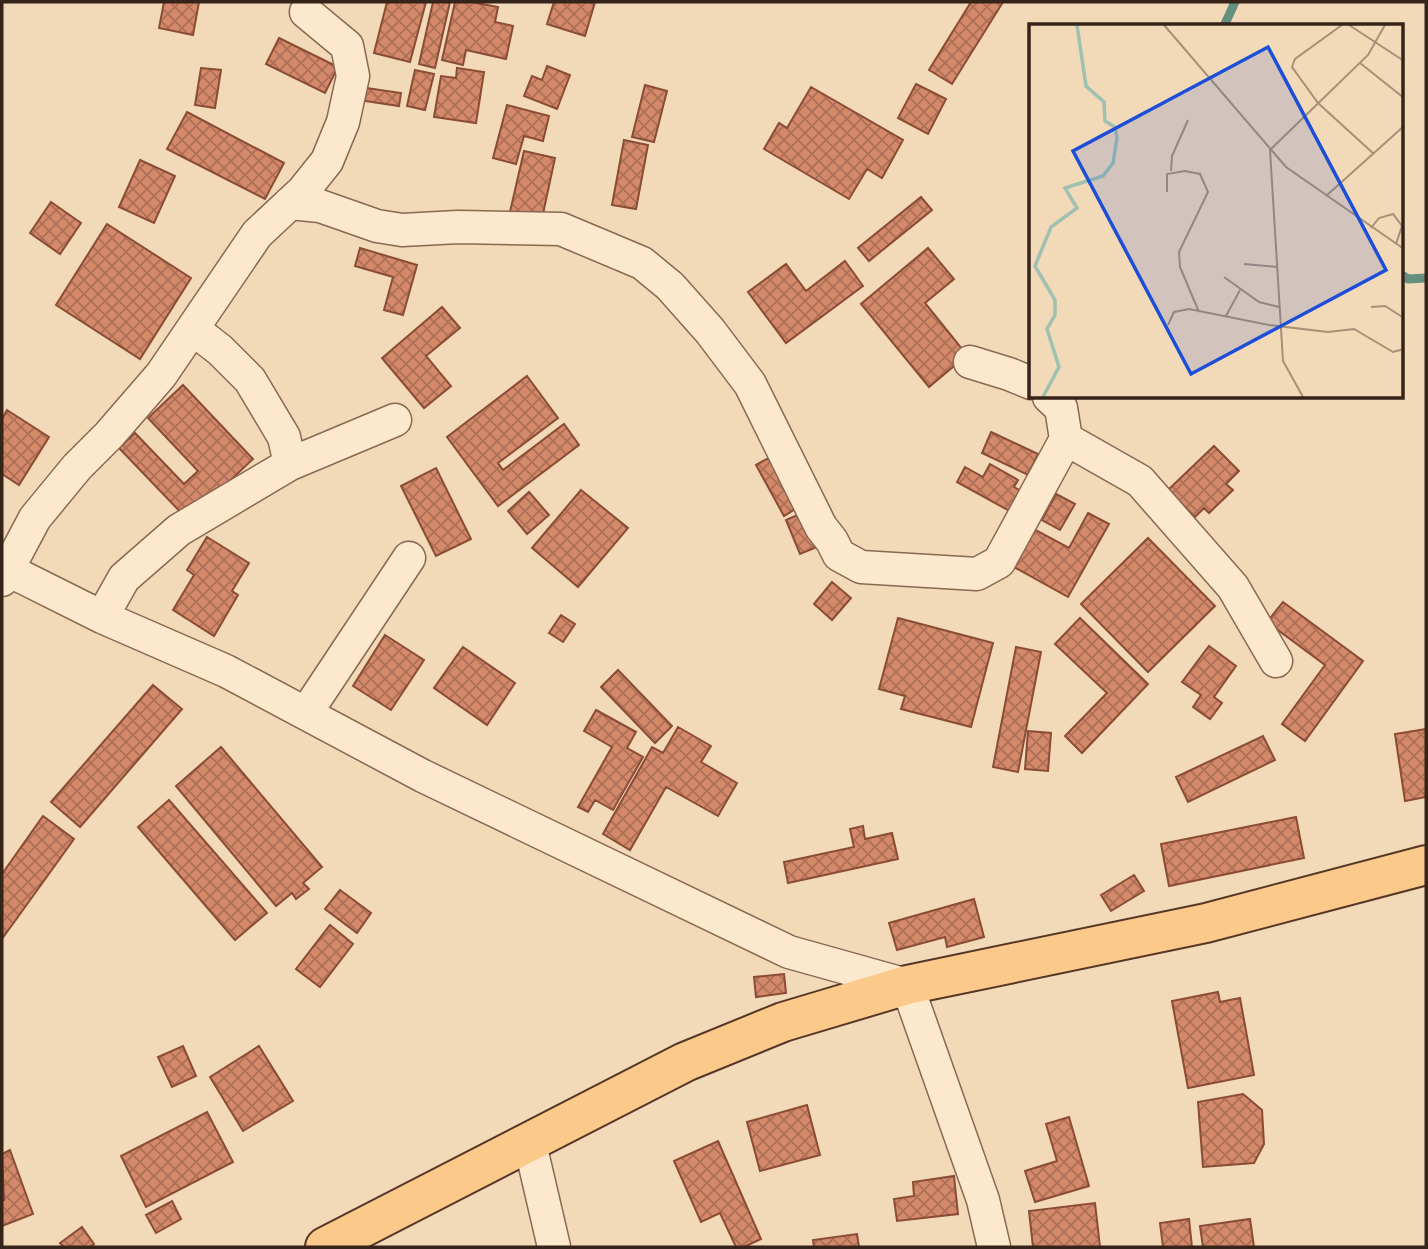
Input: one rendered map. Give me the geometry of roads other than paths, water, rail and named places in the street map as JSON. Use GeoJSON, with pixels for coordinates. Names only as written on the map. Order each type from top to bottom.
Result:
{"type":"FeatureCollection","features":[{"type":"Feature","properties":{"kind":"main road"},"geometry":{"type":"LineString","coordinates":[[325,1247],[685,1062],[783,1022],[907,985],[1206,923],[1426,865]]}},
{"type":"Feature","properties":{"kind":"street"},"geometry":{"type":"LineString","coordinates":[[306,12],[347,46],[353,76],[343,122],[327,161],[303,191],[257,234],[161,375],[77,467],[35,518],[3,572],[226,671],[446,787],[789,952],[907,985],[983,1200],[994,1247]]}},
{"type":"Feature","properties":{"kind":"street"},"geometry":{"type":"LineString","coordinates":[[290,203],[320,206],[377,226],[402,230],[458,227],[561,229],[642,263],[670,286],[710,331],[750,384],[821,527],[839,555],[861,567],[976,574],[999,562],[1066,439],[1061,408],[1051,399]]}},
{"type":"Feature","properties":{"kind":"street"},"geometry":{"type":"LineString","coordinates":[[193,329],[220,350],[250,380],[284,437],[290,464]]}},
{"type":"Feature","properties":{"kind":"street"},"geometry":{"type":"LineString","coordinates":[[970,362],[1029,382]]}},
{"type":"Feature","properties":{"kind":"street"},"geometry":{"type":"LineString","coordinates":[[102,617],[124,578],[179,530],[290,464],[395,420]]}},
{"type":"Feature","properties":{"kind":"street"},"geometry":{"type":"LineString","coordinates":[[1066,439],[1140,481],[1233,587],[1276,661]]}},
{"type":"Feature","properties":{"kind":"street"},"geometry":{"type":"LineString","coordinates":[[306,713],[409,558]]}},
{"type":"Feature","properties":{"kind":"street"},"geometry":{"type":"LineString","coordinates":[[530,1144],[554,1247]]}},
{"type":"Feature","properties":{"kind":"waterway"},"geometry":{"type":"LineString","coordinates":[[1225,24],[1235,2]]}},
{"type":"Feature","properties":{"kind":"waterway"},"geometry":{"type":"LineString","coordinates":[[1404,276],[1408,279],[1426,278]]}}]}
